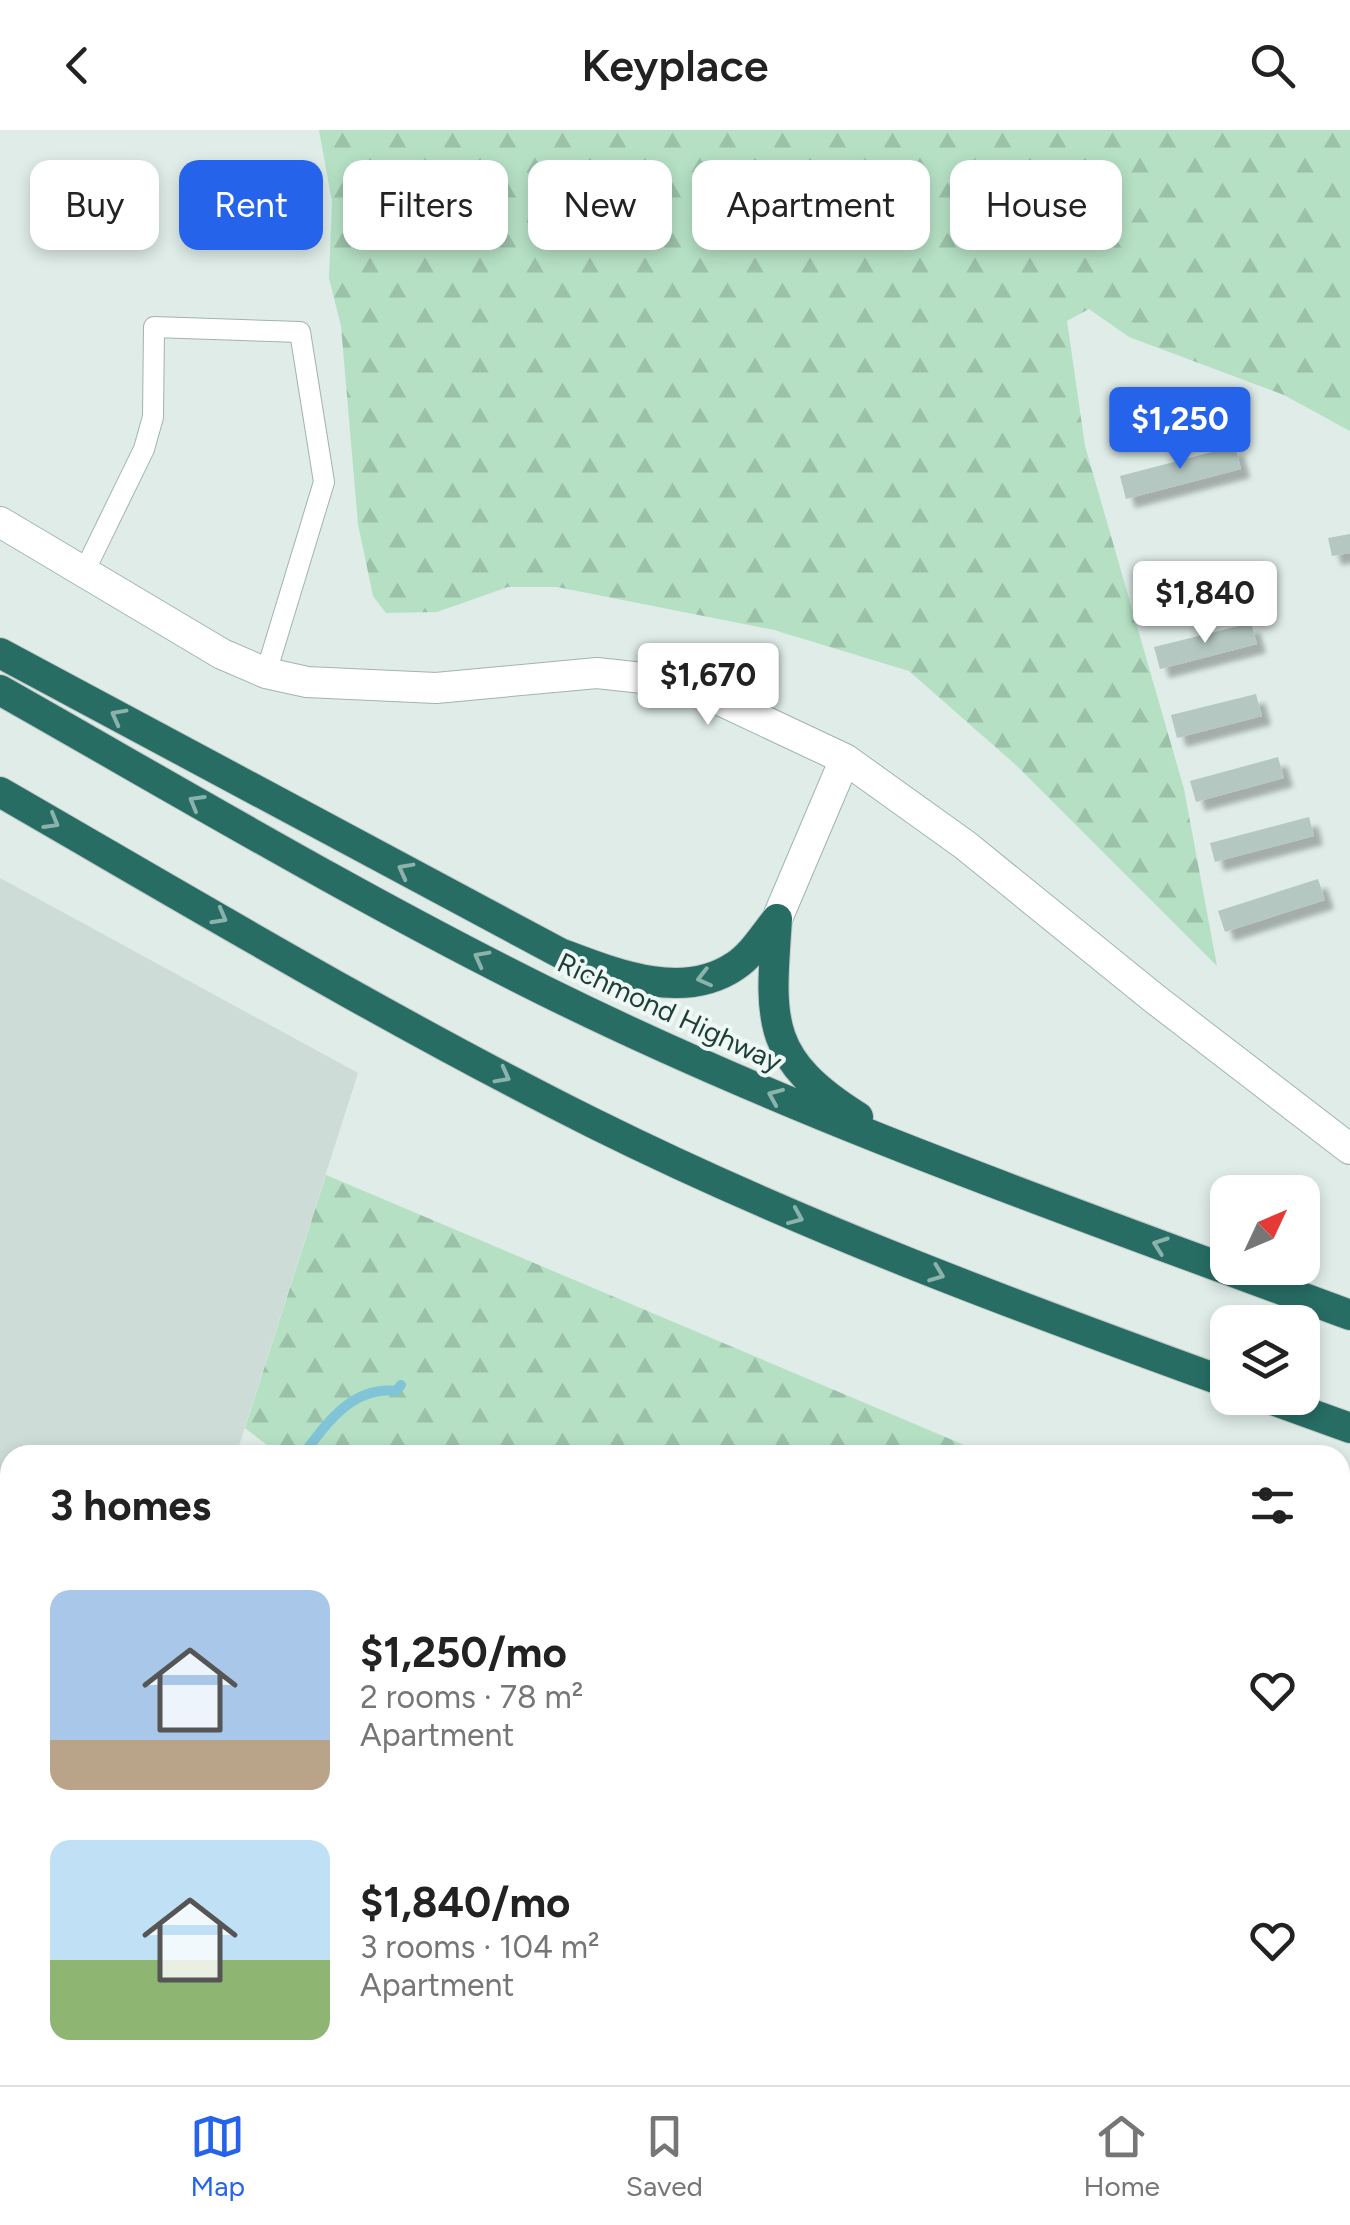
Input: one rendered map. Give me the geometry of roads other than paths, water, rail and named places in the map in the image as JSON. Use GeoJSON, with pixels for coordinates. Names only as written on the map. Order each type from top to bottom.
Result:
{"type":"FeatureCollection","features":[{"type":"Feature","properties":{"kind":"highway"},"geometry":{"type":"LineString","coordinates":[[0,652],[560,953],[612,972],[655,982],[715,977],[750,954],[777,919]]}},
{"type":"Feature","properties":{"kind":"highway","name":"Richmond Highway"},"geometry":{"type":"LineString","coordinates":[[0,690],[354,892],[545,991],[899,1148],[1350,1315]]}},
{"type":"Feature","properties":{"kind":"highway"},"geometry":{"type":"LineString","coordinates":[[0,792],[436,1041],[627,1139],[846,1238],[1058,1322],[1210,1377]]}},
{"type":"Feature","properties":{"kind":"highway"},"geometry":{"type":"LineString","coordinates":[[777,919],[771,997],[775,1023],[785,1049],[805,1075],[836,1103],[882,1132],[1028,1196]]}},
{"type":"Feature","properties":{"kind":"highway"},"geometry":{"type":"LineString","coordinates":[[1314,1415],[1350,1428]]}},
{"type":"Feature","properties":{"kind":"street"},"geometry":{"type":"LineString","coordinates":[[0,522],[222,654],[266,673],[307,682],[436,688],[597,673],[652,678],[712,696],[845,759],[965,845],[1350,1149]]}},
{"type":"Feature","properties":{"kind":"street"},"geometry":{"type":"LineString","coordinates":[[777,919],[845,759]]}},
{"type":"Feature","properties":{"kind":"lane"},"geometry":{"type":"LineString","coordinates":[[84,572],[144,449],[152,417],[154,326],[300,332],[324,482],[266,673]]}},
{"type":"Feature","properties":{"kind":"waterway"},"geometry":{"type":"LineString","coordinates":[[311,1445],[353,1401],[380,1391],[396,1391],[401,1385]]}}]}
